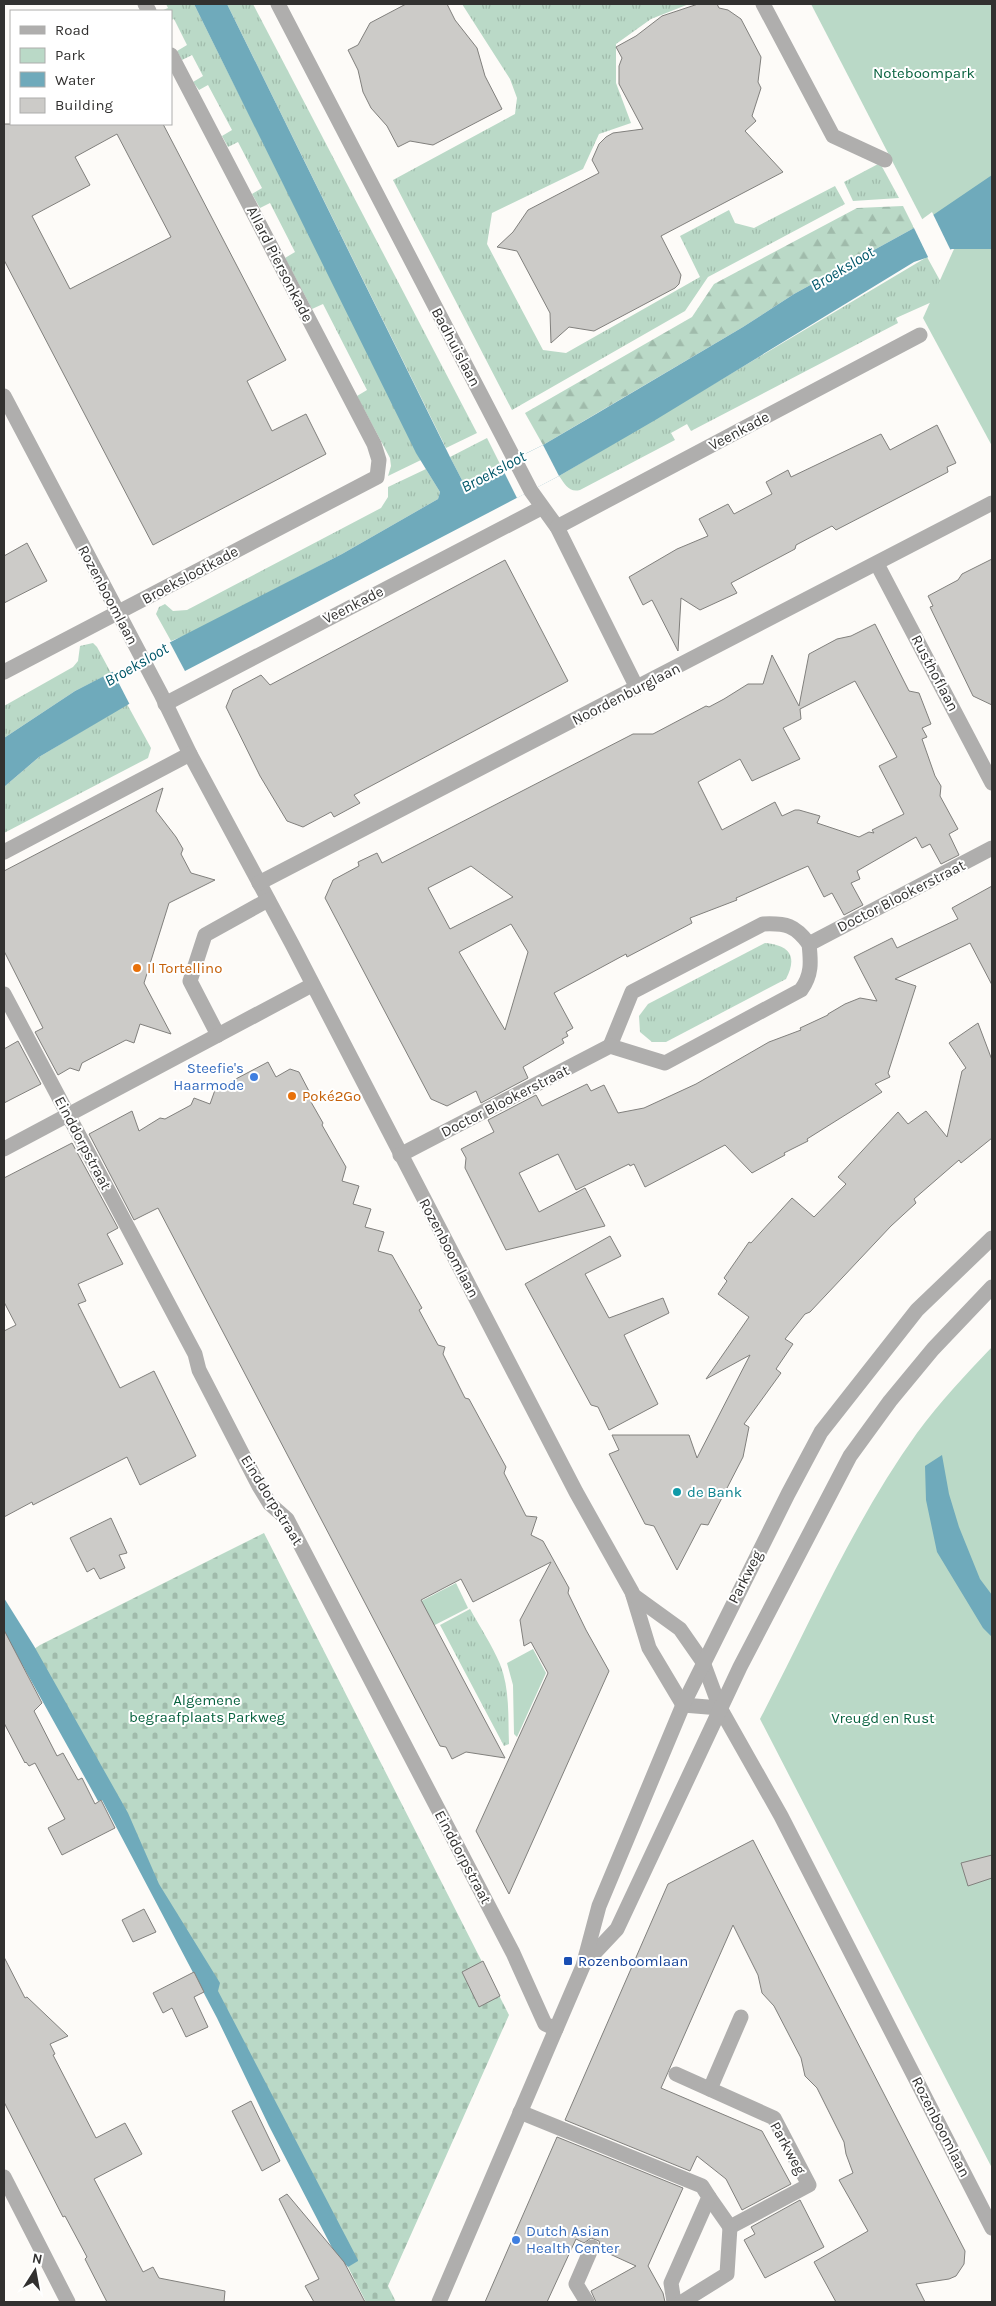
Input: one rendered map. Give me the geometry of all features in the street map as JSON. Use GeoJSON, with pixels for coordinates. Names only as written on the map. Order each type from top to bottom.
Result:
{"type":"FeatureCollection","features":[{"type":"Feature","properties":{"kind":"street","name":"Badhuislaan"},"geometry":{"type":"LineString","coordinates":[[278,4],[530,491],[541,508],[557,526],[637,688]]}},
{"type":"Feature","properties":{"kind":"street"},"geometry":{"type":"LineString","coordinates":[[763,4],[833,136],[885,160]]}},
{"type":"Feature","properties":{"kind":"street","name":"Allard Piersonkade"},"geometry":{"type":"LineString","coordinates":[[172,57],[374,444],[379,460],[377,477]]}},
{"type":"Feature","properties":{"kind":"street","name":"Veenkade"},"geometry":{"type":"LineString","coordinates":[[557,526],[920,335]]}},
{"type":"Feature","properties":{"kind":"street","name":"Rozenboomlaan"},"geometry":{"type":"LineString","coordinates":[[4,396],[576,1492],[633,1595],[649,1648],[683,1706]]}},
{"type":"Feature","properties":{"kind":"street","name":"Broekslootkade"},"geometry":{"type":"LineString","coordinates":[[4,672],[377,477]]}},
{"type":"Feature","properties":{"kind":"street","name":"Noordenburglaan"},"geometry":{"type":"LineString","coordinates":[[259,883],[992,503]]}},
{"type":"Feature","properties":{"kind":"street","name":"Veenkade"},"geometry":{"type":"LineString","coordinates":[[163,699],[541,508]]}},
{"type":"Feature","properties":{"kind":"street","name":"Rusthoflaan"},"geometry":{"type":"LineString","coordinates":[[877,564],[992,783]]}},
{"type":"Feature","properties":{"kind":"street"},"geometry":{"type":"LineString","coordinates":[[4,852],[190,754]]}},
{"type":"Feature","properties":{"kind":"street","name":"Doctor Blookerstraat"},"geometry":{"type":"LineString","coordinates":[[809,944],[992,848]]}},
{"type":"Feature","properties":{"kind":"street"},"geometry":{"type":"LineString","coordinates":[[218,1035],[190,981],[205,935],[268,900]]}},
{"type":"Feature","properties":{"kind":"street"},"geometry":{"type":"LineString","coordinates":[[763,924],[787,925],[801,933],[809,944],[810,970],[808,979],[801,990],[665,1063],[610,1046],[632,992],[763,924]]}},
{"type":"Feature","properties":{"kind":"street"},"geometry":{"type":"LineString","coordinates":[[4,1148],[312,985]]}},
{"type":"Feature","properties":{"kind":"street","name":"Einddorpstraat"},"geometry":{"type":"LineString","coordinates":[[4,994],[195,1354],[199,1370],[259,1486],[270,1504],[287,1518],[513,1953],[545,2024],[556,2029]]}},
{"type":"Feature","properties":{"kind":"street","name":"Doctor Blookerstraat"},"geometry":{"type":"LineString","coordinates":[[400,1155],[610,1046]]}},
{"type":"Feature","properties":{"kind":"street","name":"Parkweg"},"geometry":{"type":"LineString","coordinates":[[439,2302],[583,1966],[599,1906],[683,1706],[703,1662],[788,1494],[821,1432],[917,1310],[992,1238]]}},
{"type":"Feature","properties":{"kind":"street","name":"Parkweg"},"geometry":{"type":"LineString","coordinates":[[583,1966],[617,1929],[720,1708],[850,1456],[914,1371],[992,1287]]}},
{"type":"Feature","properties":{"kind":"street","name":"Rozenboomlaan"},"geometry":{"type":"LineString","coordinates":[[633,1595],[680,1629],[703,1662],[720,1708],[746,1750],[786,1825],[992,2228]]}},
{"type":"Feature","properties":{"kind":"street"},"geometry":{"type":"LineString","coordinates":[[683,1706],[720,1708]]}},
{"type":"Feature","properties":{"kind":"street"},"geometry":{"type":"LineString","coordinates":[[710,2089],[742,2017]]}},
{"type":"Feature","properties":{"kind":"street","name":"Parkweg"},"geometry":{"type":"LineString","coordinates":[[676,2074],[774,2118],[809,2185],[730,2227]]}},
{"type":"Feature","properties":{"kind":"street"},"geometry":{"type":"LineString","coordinates":[[520,2112],[632,2162],[702,2186],[730,2227],[727,2274],[682,2302]]}},
{"type":"Feature","properties":{"kind":"street"},"geometry":{"type":"LineString","coordinates":[[4,2177],[68,2302]]}},
{"type":"Feature","properties":{"kind":"street"},"geometry":{"type":"LineString","coordinates":[[674,2302],[671,2283],[709,2197]]}},
{"type":"Feature","properties":{"kind":"street"},"geometry":{"type":"LineString","coordinates":[[587,2302],[576,2284],[592,2246]]}},
{"type":"Feature","properties":{"kind":"green space"},"geometry":{"type":"Polygon","coordinates":[[[166,4],[194,4],[421,460],[388,476],[391,466],[390,458],[357,396],[367,390],[323,304],[312,309],[285,258],[295,252],[270,203],[260,208],[252,194],[262,188],[238,142],[228,147],[222,136],[232,130],[208,85],[199,90],[193,82],[203,76],[192,55],[182,60],[177,51],[187,45],[174,19],[172,20],[172,10],[163,10],[168,8],[166,4]]]}},
{"type":"Feature","properties":{"kind":"green space"},"geometry":{"type":"Polygon","coordinates":[[[227,4],[253,4],[477,433],[446,448],[227,4]]]}},
{"type":"Feature","properties":{"kind":"green space"},"geometry":{"type":"Polygon","coordinates":[[[462,4],[689,4],[651,19],[616,44],[616,83],[631,123],[599,134],[583,169],[492,213],[487,244],[543,350],[566,353],[700,277],[680,236],[729,210],[735,223],[754,228],[835,186],[845,204],[708,277],[685,311],[512,410],[393,180],[515,114],[517,98],[510,79],[462,4]]]}},
{"type":"Feature","properties":{"kind":"green space","name":"Noteboompark"},"geometry":{"type":"Polygon","coordinates":[[[811,4],[992,4],[992,207],[933,240],[811,4]]]}},
{"type":"Feature","properties":{"kind":"green space"},"geometry":{"type":"Polygon","coordinates":[[[880,163],[899,198],[853,201],[844,182],[880,163]]]}},
{"type":"Feature","properties":{"kind":"green space"},"geometry":{"type":"Polygon","coordinates":[[[903,206],[914,228],[794,294],[743,327],[543,445],[525,413],[692,317],[714,284],[857,208],[903,206]]]}},
{"type":"Feature","properties":{"kind":"green space"},"geometry":{"type":"Polygon","coordinates":[[[992,240],[992,446],[923,318],[954,249],[992,240]]]}},
{"type":"Feature","properties":{"kind":"green space"},"geometry":{"type":"Polygon","coordinates":[[[927,257],[943,286],[943,297],[896,318],[898,323],[691,431],[687,424],[671,433],[675,440],[580,490],[570,489],[559,476],[927,257]]]}},
{"type":"Feature","properties":{"kind":"green space"},"geometry":{"type":"Polygon","coordinates":[[[487,438],[501,466],[466,483],[463,482],[450,457],[487,438]]]}},
{"type":"Feature","properties":{"kind":"green space"},"geometry":{"type":"Polygon","coordinates":[[[426,469],[440,492],[438,499],[342,554],[191,633],[171,641],[156,614],[159,607],[165,604],[173,611],[187,610],[381,508],[388,497],[388,487],[426,469]]]}},
{"type":"Feature","properties":{"kind":"green space"},"geometry":{"type":"Polygon","coordinates":[[[93,643],[111,673],[75,691],[4,738],[4,706],[73,667],[78,661],[80,646],[93,643]]]}},
{"type":"Feature","properties":{"kind":"green space"},"geometry":{"type":"Polygon","coordinates":[[[127,704],[151,748],[148,758],[4,833],[4,787],[39,757],[127,704]]]}},
{"type":"Feature","properties":{"kind":"green space"},"geometry":{"type":"Polygon","coordinates":[[[765,943],[780,946],[789,953],[791,964],[786,979],[666,1042],[652,1042],[640,1032],[639,1016],[648,1004],[765,943]]]}},
{"type":"Feature","properties":{"kind":"green space","name":"Vreugd en Rust"},"geometry":{"type":"Polygon","coordinates":[[[992,1347],[992,2168],[760,1719],[853,1537],[894,1467],[935,1410],[992,1347]]]}},
{"type":"Feature","properties":{"kind":"green space","name":"Algemene begraafplaats Parkweg"},"geometry":{"type":"Polygon","coordinates":[[[264,1533],[509,2015],[388,2286],[396,2302],[366,2302],[348,2267],[352,2260],[31,1651],[264,1533]]]}},
{"type":"Feature","properties":{"kind":"green space"},"geometry":{"type":"Polygon","coordinates":[[[456,1583],[468,1608],[390,1648],[377,1624],[456,1583]]]}},
{"type":"Feature","properties":{"kind":"green space"},"geometry":{"type":"Polygon","coordinates":[[[470,1609],[493,1650],[503,1674],[508,1703],[509,1744],[504,1746],[440,1625],[470,1609]]]}},
{"type":"Feature","properties":{"kind":"green space"},"geometry":{"type":"Polygon","coordinates":[[[533,1649],[546,1673],[517,1737],[514,1734],[513,1685],[507,1663],[533,1649]]]}},
{"type":"Feature","properties":{"kind":"water","name":"Broeksloot"},"geometry":{"type":"Polygon","coordinates":[[[194,4],[227,4],[450,457],[463,482],[466,483],[543,445],[743,327],[794,294],[914,228],[992,175],[992,249],[952,249],[914,262],[657,419],[559,476],[185,671],[39,757],[4,787],[4,738],[75,691],[342,554],[438,499],[440,492],[416,453],[194,4]]]}},
{"type":"Feature","properties":{"kind":"water"},"geometry":{"type":"Polygon","coordinates":[[[942,1455],[949,1494],[959,1527],[980,1579],[992,1595],[992,1637],[983,1628],[937,1552],[926,1500],[925,1466],[942,1455]]]}},
{"type":"Feature","properties":{"kind":"water"},"geometry":{"type":"Polygon","coordinates":[[[4,1598],[34,1646],[128,1813],[159,1884],[220,1983],[218,1991],[358,2260],[348,2267],[346,2265],[342,2267],[269,2126],[217,2018],[102,1800],[98,1801],[4,1632],[4,1598]]]}},
{"type":"Feature","properties":{"kind":"pier"},"geometry":{"type":"Polygon","coordinates":[[[932,212],[951,251],[929,259],[913,226],[932,212]]]}},
{"type":"Feature","properties":{"kind":"pier"},"geometry":{"type":"Polygon","coordinates":[[[543,445],[559,476],[517,498],[501,466],[543,445]]]}},
{"type":"Feature","properties":{"kind":"pier"},"geometry":{"type":"Polygon","coordinates":[[[168,639],[186,673],[130,705],[112,670],[168,639]]]}},
{"type":"Feature","properties":{"kind":"building"},"geometry":{"type":"Polygon","coordinates":[[[406,4],[447,4],[455,20],[477,48],[485,76],[502,109],[433,145],[410,141],[398,147],[387,126],[371,108],[363,92],[358,70],[348,50],[358,45],[370,23],[406,4]]]}},
{"type":"Feature","properties":{"kind":"building"},"geometry":{"type":"Polygon","coordinates":[[[698,4],[717,4],[719,8],[728,10],[741,19],[761,57],[758,82],[761,88],[752,116],[756,121],[745,131],[783,172],[661,236],[681,275],[679,284],[675,288],[594,331],[569,327],[551,343],[550,313],[517,251],[497,247],[513,232],[528,210],[599,173],[592,160],[599,144],[606,137],[613,133],[643,129],[619,84],[619,66],[622,58],[616,47],[636,36],[662,16],[698,4]]]}},
{"type":"Feature","properties":{"kind":"building"},"geometry":{"type":"Polygon","coordinates":[[[4,124],[164,125],[286,360],[247,381],[272,431],[306,414],[326,454],[153,545],[4,260],[4,124]],[[117,134],[75,157],[90,185],[32,216],[70,289],[171,237],[117,134]]]}},
{"type":"Feature","properties":{"kind":"building"},"geometry":{"type":"Polygon","coordinates":[[[937,425],[956,463],[947,467],[948,472],[836,530],[832,526],[796,545],[795,549],[731,583],[737,593],[700,610],[681,598],[678,651],[652,600],[643,605],[629,577],[677,549],[708,536],[699,519],[728,504],[734,514],[772,494],[766,482],[788,470],[791,477],[881,434],[890,450],[937,425]]]}},
{"type":"Feature","properties":{"kind":"building"},"geometry":{"type":"Polygon","coordinates":[[[27,543],[47,581],[4,603],[4,556],[27,543]]]}},
{"type":"Feature","properties":{"kind":"building"},"geometry":{"type":"Polygon","coordinates":[[[992,559],[992,705],[973,696],[930,607],[933,606],[928,596],[958,580],[962,574],[992,559]]]}},
{"type":"Feature","properties":{"kind":"building"},"geometry":{"type":"Polygon","coordinates":[[[505,560],[568,681],[354,795],[360,803],[334,817],[331,812],[303,827],[287,821],[260,776],[226,707],[233,690],[261,675],[270,685],[505,560]]]}},
{"type":"Feature","properties":{"kind":"building"},"geometry":{"type":"Polygon","coordinates":[[[875,624],[909,691],[919,693],[931,724],[922,728],[927,737],[922,739],[935,776],[941,786],[940,796],[958,829],[949,834],[959,855],[941,864],[930,844],[922,848],[916,837],[857,871],[860,879],[851,883],[863,905],[844,915],[832,893],[824,897],[808,866],[736,898],[737,900],[690,918],[692,923],[627,957],[626,954],[554,993],[573,1028],[566,1032],[568,1036],[562,1039],[564,1043],[523,1067],[528,1078],[481,1103],[476,1091],[447,1106],[431,1099],[325,898],[333,880],[359,866],[358,862],[377,853],[382,863],[633,734],[653,734],[706,706],[709,707],[748,684],[763,684],[772,655],[799,706],[809,654],[837,639],[851,636],[875,624]],[[855,681],[800,709],[801,719],[783,728],[800,759],[752,781],[740,759],[698,782],[722,830],[775,802],[782,816],[799,810],[820,816],[817,823],[859,837],[869,832],[874,833],[872,830],[904,814],[879,766],[897,757],[855,681]],[[471,866],[428,888],[450,929],[513,897],[471,866]],[[511,924],[459,952],[505,1030],[528,952],[511,924]]]}},
{"type":"Feature","properties":{"kind":"building"},"geometry":{"type":"Polygon","coordinates":[[[163,788],[156,811],[183,849],[181,854],[191,873],[215,880],[169,903],[144,983],[171,1034],[140,1024],[134,1043],[126,1040],[82,1063],[79,1071],[70,1068],[58,1075],[35,1032],[43,1028],[4,951],[4,871],[163,788]]]}},
{"type":"Feature","properties":{"kind":"building"},"geometry":{"type":"Polygon","coordinates":[[[992,886],[992,985],[970,943],[895,979],[916,986],[888,1073],[890,1077],[875,1084],[882,1092],[807,1139],[808,1141],[752,1173],[725,1145],[645,1187],[634,1164],[630,1166],[629,1164],[576,1190],[558,1154],[519,1173],[539,1212],[585,1188],[605,1226],[506,1250],[465,1168],[466,1158],[461,1149],[494,1132],[488,1120],[536,1095],[542,1106],[587,1084],[591,1091],[604,1085],[618,1113],[644,1108],[696,1084],[769,1042],[801,1030],[800,1028],[828,1015],[845,1004],[860,998],[877,1001],[854,957],[892,938],[897,948],[958,919],[952,908],[992,886]]]}},
{"type":"Feature","properties":{"kind":"building"},"geometry":{"type":"Polygon","coordinates":[[[978,1023],[992,1060],[992,1138],[961,1163],[959,1160],[914,1199],[916,1203],[891,1226],[810,1312],[805,1314],[785,1339],[793,1344],[776,1369],[781,1373],[744,1424],[749,1427],[743,1457],[708,1525],[701,1524],[677,1570],[654,1526],[645,1524],[609,1454],[619,1450],[612,1435],[689,1435],[697,1458],[750,1355],[706,1379],[749,1317],[718,1294],[727,1281],[724,1278],[749,1242],[751,1243],[792,1198],[814,1217],[846,1184],[838,1177],[898,1112],[908,1124],[926,1111],[947,1137],[962,1071],[966,1068],[949,1043],[978,1023]]]}},
{"type":"Feature","properties":{"kind":"building"},"geometry":{"type":"Polygon","coordinates":[[[18,1041],[41,1084],[4,1103],[4,1049],[18,1041]]]}},
{"type":"Feature","properties":{"kind":"building"},"geometry":{"type":"Polygon","coordinates":[[[268,1062],[276,1077],[290,1069],[299,1072],[310,1093],[307,1095],[346,1167],[342,1181],[359,1186],[353,1204],[371,1209],[365,1227],[384,1232],[378,1251],[392,1255],[422,1308],[419,1310],[438,1345],[445,1347],[443,1354],[465,1398],[469,1399],[506,1467],[504,1473],[526,1516],[537,1517],[531,1535],[543,1541],[569,1588],[568,1593],[586,1630],[609,1671],[509,1894],[476,1831],[548,1673],[531,1642],[524,1646],[520,1620],[551,1562],[473,1602],[461,1579],[421,1600],[505,1758],[466,1752],[452,1759],[446,1747],[440,1746],[158,1208],[134,1220],[89,1134],[132,1111],[139,1131],[160,1118],[165,1119],[191,1105],[194,1098],[210,1104],[215,1090],[268,1062]]]}},
{"type":"Feature","properties":{"kind":"building"},"geometry":{"type":"Polygon","coordinates":[[[72,1143],[118,1228],[107,1234],[123,1264],[78,1284],[86,1301],[78,1304],[120,1388],[154,1371],[196,1456],[140,1485],[127,1457],[33,1505],[32,1502],[4,1517],[4,1331],[16,1325],[4,1302],[4,1178],[72,1143]]]}},
{"type":"Feature","properties":{"kind":"building"},"geometry":{"type":"Polygon","coordinates":[[[610,1236],[621,1256],[585,1274],[609,1318],[663,1298],[669,1313],[624,1335],[658,1404],[609,1430],[598,1407],[591,1405],[525,1284],[610,1236]]]}},
{"type":"Feature","properties":{"kind":"building"},"geometry":{"type":"Polygon","coordinates":[[[111,1518],[127,1553],[119,1555],[125,1568],[100,1579],[94,1568],[87,1572],[70,1538],[111,1518]]]}},
{"type":"Feature","properties":{"kind":"building"},"geometry":{"type":"Polygon","coordinates":[[[4,1630],[42,1703],[34,1711],[57,1756],[63,1753],[78,1780],[82,1778],[95,1804],[101,1800],[115,1828],[62,1855],[48,1828],[65,1819],[35,1763],[29,1766],[25,1763],[4,1723],[4,1630]]]}},
{"type":"Feature","properties":{"kind":"building"},"geometry":{"type":"Polygon","coordinates":[[[753,1840],[965,2251],[964,2264],[956,2276],[949,2279],[916,2284],[925,2302],[836,2302],[814,2262],[868,2231],[839,2180],[853,2173],[844,2142],[817,2088],[805,2076],[801,2058],[774,2006],[762,1993],[758,1975],[733,1925],[661,2088],[762,2131],[791,2184],[742,2210],[726,2179],[697,2156],[690,2171],[565,2120],[668,1884],[753,1840]]]}},
{"type":"Feature","properties":{"kind":"building"},"geometry":{"type":"Polygon","coordinates":[[[992,1855],[992,1878],[968,1886],[961,1863],[992,1855]]]}},
{"type":"Feature","properties":{"kind":"building"},"geometry":{"type":"Polygon","coordinates":[[[144,1909],[156,1932],[133,1942],[122,1920],[144,1909]]]}},
{"type":"Feature","properties":{"kind":"building"},"geometry":{"type":"Polygon","coordinates":[[[4,1957],[25,1998],[27,1997],[68,2036],[50,2044],[55,2054],[53,2055],[96,2138],[125,2123],[142,2154],[94,2179],[143,2272],[153,2267],[159,2278],[225,2291],[224,2302],[107,2302],[85,2259],[87,2257],[65,2216],[63,2217],[4,2102],[4,1957]]]}},
{"type":"Feature","properties":{"kind":"building"},"geometry":{"type":"Polygon","coordinates":[[[483,1961],[500,1996],[479,2007],[462,1972],[483,1961]]]}},
{"type":"Feature","properties":{"kind":"building"},"geometry":{"type":"Polygon","coordinates":[[[194,1972],[204,1992],[194,1997],[208,2027],[186,2037],[172,2008],[163,2013],[153,1993],[194,1972]]]}},
{"type":"Feature","properties":{"kind":"building"},"geometry":{"type":"Polygon","coordinates":[[[251,2101],[280,2161],[262,2171],[232,2111],[251,2101]]]}},
{"type":"Feature","properties":{"kind":"building"},"geometry":{"type":"Polygon","coordinates":[[[557,2137],[683,2188],[648,2266],[663,2293],[665,2302],[596,2302],[591,2291],[636,2266],[601,2250],[599,2241],[591,2238],[584,2243],[576,2239],[547,2302],[485,2302],[557,2137]]]}},
{"type":"Feature","properties":{"kind":"building"},"geometry":{"type":"Polygon","coordinates":[[[287,2194],[344,2262],[365,2302],[314,2302],[305,2286],[319,2279],[279,2199],[287,2194]]]}},
{"type":"Feature","properties":{"kind":"building"},"geometry":{"type":"Polygon","coordinates":[[[800,2200],[824,2247],[765,2278],[744,2240],[755,2234],[751,2227],[800,2200]]]}},
{"type":"Feature","properties":{"kind":"place","name":"Il Tortellino"},"geometry":{"type":"Point","coordinates":[137,968]}},
{"type":"Feature","properties":{"kind":"place","name":"Steefie's Haarmode"},"geometry":{"type":"Point","coordinates":[254,1077]}},
{"type":"Feature","properties":{"kind":"place","name":"Poké2Go"},"geometry":{"type":"Point","coordinates":[292,1096]}},
{"type":"Feature","properties":{"kind":"place","name":"de Bank"},"geometry":{"type":"Point","coordinates":[677,1492]}},
{"type":"Feature","properties":{"kind":"place","name":"Rozenboomlaan"},"geometry":{"type":"Point","coordinates":[568,1961]}},
{"type":"Feature","properties":{"kind":"place","name":"Dutch Asian Health Center"},"geometry":{"type":"Point","coordinates":[516,2240]}}]}
